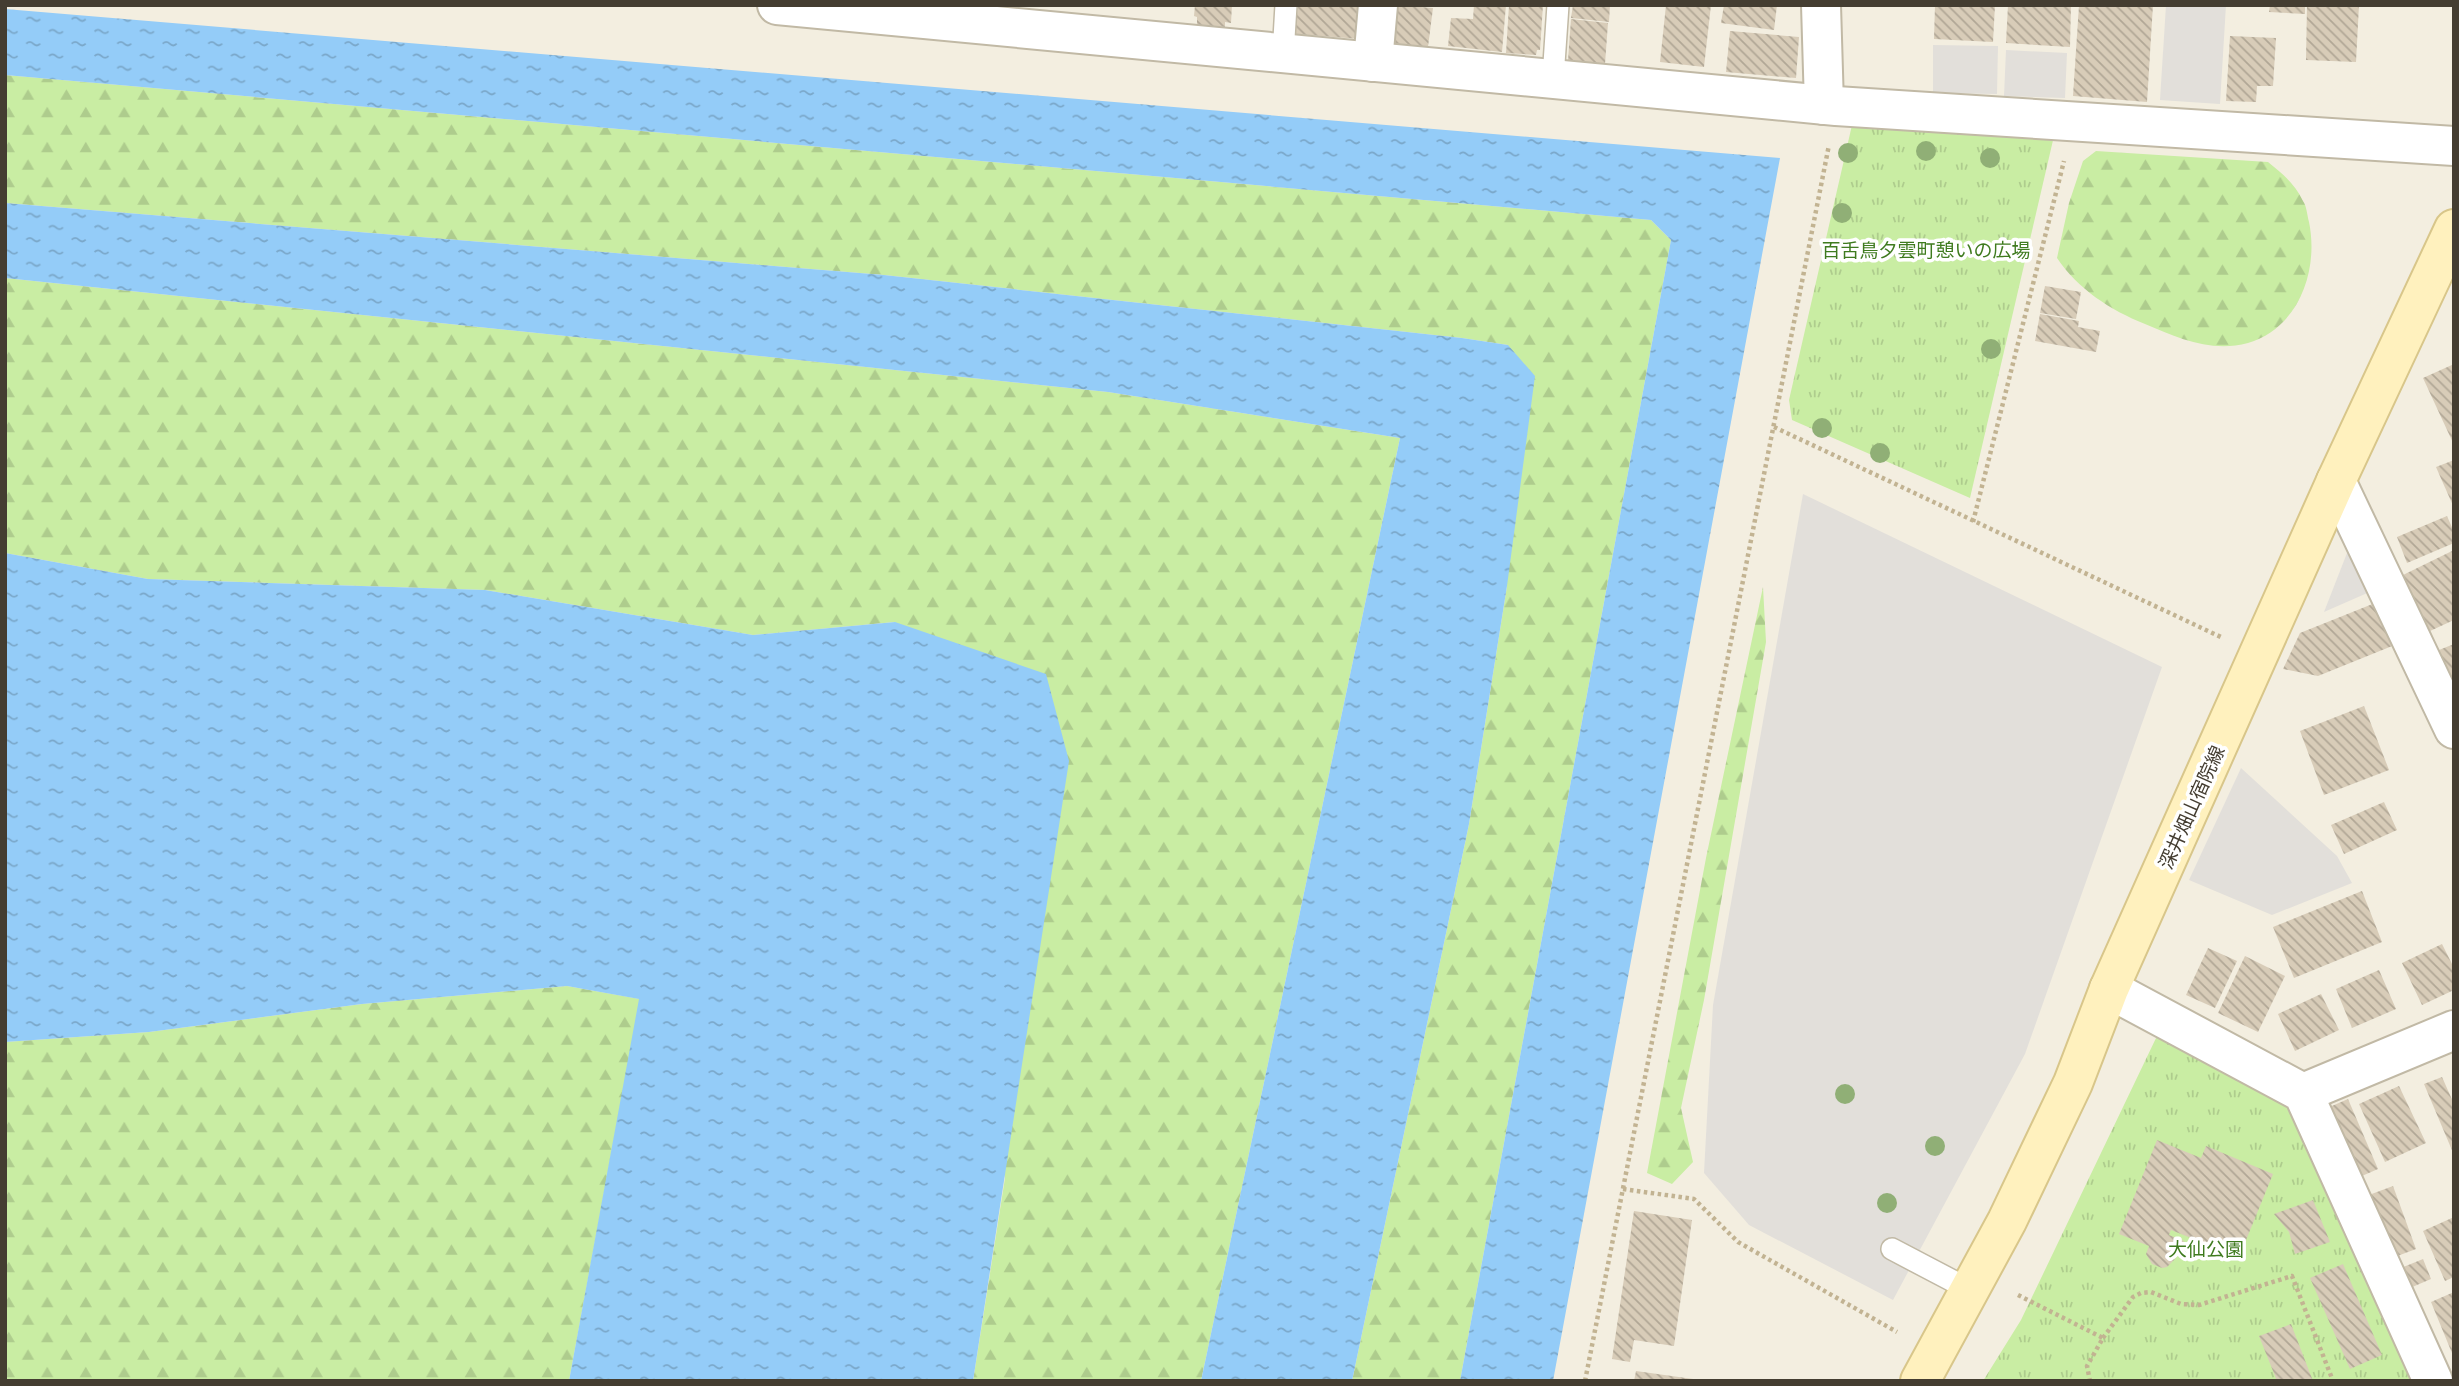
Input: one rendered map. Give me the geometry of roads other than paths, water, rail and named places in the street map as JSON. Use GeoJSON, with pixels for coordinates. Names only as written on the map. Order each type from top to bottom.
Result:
{"type":"FeatureCollection","features":[{"type":"Feature","properties":{"kind":"main road","name":"深井畑山宿院線"},"geometry":{"type":"LineString","coordinates":[[1920,1381],[2007,1220],[2073,1083],[2109,989],[2336,481],[2454,229]]}},
{"type":"Feature","properties":{"kind":"street"},"geometry":{"type":"LineString","coordinates":[[777,5],[1830,106],[2454,146]]}},
{"type":"Feature","properties":{"kind":"street"},"geometry":{"type":"LineString","coordinates":[[1373,62],[1378,5]]}},
{"type":"Feature","properties":{"kind":"street"},"geometry":{"type":"LineString","coordinates":[[1821,5],[1830,106]]}},
{"type":"Feature","properties":{"kind":"street"},"geometry":{"type":"LineString","coordinates":[[2336,481],[2454,729]]}},
{"type":"Feature","properties":{"kind":"street"},"geometry":{"type":"LineString","coordinates":[[2109,989],[2303,1093],[2433,1381]]}},
{"type":"Feature","properties":{"kind":"street"},"geometry":{"type":"LineString","coordinates":[[2303,1093],[2454,1030]]}},
{"type":"Feature","properties":{"kind":"lane"},"geometry":{"type":"LineString","coordinates":[[1283,55],[1286,5]]}},
{"type":"Feature","properties":{"kind":"lane"},"geometry":{"type":"LineString","coordinates":[[1553,78],[1558,5]]}},
{"type":"Feature","properties":{"kind":"lane"},"geometry":{"type":"LineString","coordinates":[[1892,1250],[1970,1290]]}},
{"type":"Feature","properties":{"kind":"water"},"geometry":{"type":"Polygon","coordinates":[[[5,9],[1780,158],[1553,1381],[1460,1381],[1671,240],[1651,220],[5,75],[5,9]]]}},
{"type":"Feature","properties":{"kind":"water"},"geometry":{"type":"Polygon","coordinates":[[[5,203],[884,275],[1508,345],[1535,376],[1507,586],[1469,824],[1352,1381],[1201,1381],[1400,438],[1108,392],[5,278],[5,203]]]}},
{"type":"Feature","properties":{"kind":"water"},"geometry":{"type":"Polygon","coordinates":[[[5,553],[148,579],[485,590],[753,635],[895,622],[1046,674],[1069,761],[973,1381],[569,1381],[639,999],[567,986],[362,1004],[149,1032],[5,1042],[5,553]]]}},
{"type":"Feature","properties":{"kind":"park label","name":"百舌鳥夕雲町憩いの広場"},"geometry":{"type":"Point","coordinates":[1926,249]}},
{"type":"Feature","properties":{"kind":"park label","name":"大仙公園"},"geometry":{"type":"Point","coordinates":[2206,1248]}}]}
